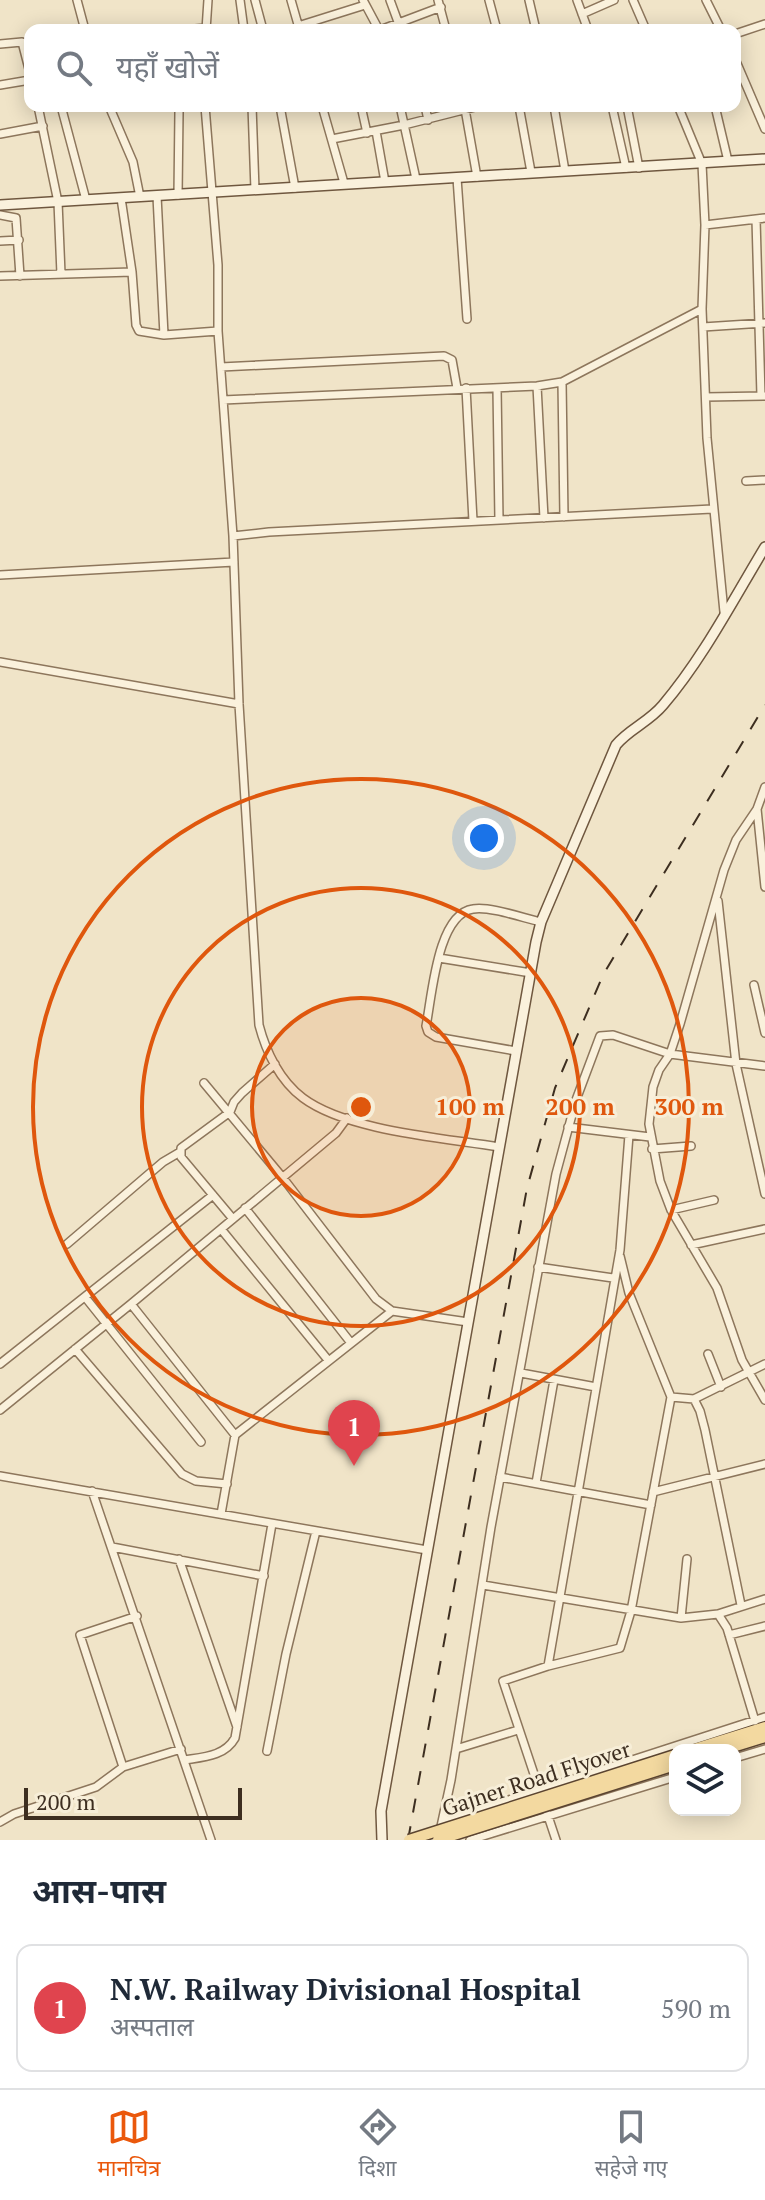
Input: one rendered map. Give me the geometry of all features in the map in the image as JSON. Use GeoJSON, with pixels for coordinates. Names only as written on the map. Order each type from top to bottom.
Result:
{"type":"FeatureCollection","features":[{"type":"Feature","properties":{"kind":"main road"},"geometry":{"type":"LineString","coordinates":[[710,1744],[765,1727]]}},
{"type":"Feature","properties":{"kind":"main road"},"geometry":{"type":"LineString","coordinates":[[741,1744],[765,1737]]}},
{"type":"Feature","properties":{"kind":"main road","name":"Gajner Road Flyover"},"geometry":{"type":"LineString","coordinates":[[409,1840],[669,1757]]}},
{"type":"Feature","properties":{"kind":"main road","name":"Gajner Road Flyover"},"geometry":{"type":"LineString","coordinates":[[437,1840],[669,1767]]}},
{"type":"Feature","properties":{"kind":"street"},"geometry":{"type":"LineString","coordinates":[[77,0],[83,24]]}},
{"type":"Feature","properties":{"kind":"street"},"geometry":{"type":"LineString","coordinates":[[206,24],[208,0]]}},
{"type":"Feature","properties":{"kind":"street"},"geometry":{"type":"LineString","coordinates":[[240,0],[243,24]]}},
{"type":"Feature","properties":{"kind":"street"},"geometry":{"type":"LineString","coordinates":[[255,0],[261,24]]}},
{"type":"Feature","properties":{"kind":"street"},"geometry":{"type":"LineString","coordinates":[[291,0],[298,24]]}},
{"type":"Feature","properties":{"kind":"street"},"geometry":{"type":"LineString","coordinates":[[390,0],[399,24]]}},
{"type":"Feature","properties":{"kind":"street"},"geometry":{"type":"LineString","coordinates":[[489,0],[495,24]]}},
{"type":"Feature","properties":{"kind":"street"},"geometry":{"type":"LineString","coordinates":[[529,0],[535,24]]}},
{"type":"Feature","properties":{"kind":"street"},"geometry":{"type":"LineString","coordinates":[[577,0],[586,24]]}},
{"type":"Feature","properties":{"kind":"street"},"geometry":{"type":"LineString","coordinates":[[582,14],[614,0]]}},
{"type":"Feature","properties":{"kind":"street"},"geometry":{"type":"LineString","coordinates":[[633,0],[643,24]]}},
{"type":"Feature","properties":{"kind":"street"},"geometry":{"type":"LineString","coordinates":[[706,0],[718,24]]}},
{"type":"Feature","properties":{"kind":"street"},"geometry":{"type":"LineString","coordinates":[[403,24],[441,2],[445,24]]}},
{"type":"Feature","properties":{"kind":"street"},"geometry":{"type":"LineString","coordinates":[[309,24],[364,3],[376,24]]}},
{"type":"Feature","properties":{"kind":"street"},"geometry":{"type":"LineString","coordinates":[[741,32],[765,24]]}},
{"type":"Feature","properties":{"kind":"street"},"geometry":{"type":"LineString","coordinates":[[0,44],[22,42],[24,50]]}},
{"type":"Feature","properties":{"kind":"street"},"geometry":{"type":"LineString","coordinates":[[741,73],[765,129]]}},
{"type":"Feature","properties":{"kind":"street"},"geometry":{"type":"LineString","coordinates":[[0,85],[24,81]]}},
{"type":"Feature","properties":{"kind":"street"},"geometry":{"type":"LineString","coordinates":[[40,112],[58,202],[61,274]]}},
{"type":"Feature","properties":{"kind":"street"},"geometry":{"type":"LineString","coordinates":[[63,112],[86,200]]}},
{"type":"Feature","properties":{"kind":"street"},"geometry":{"type":"LineString","coordinates":[[112,112],[133,162],[140,197]]}},
{"type":"Feature","properties":{"kind":"street"},"geometry":{"type":"LineString","coordinates":[[178,195],[179,112]]}},
{"type":"Feature","properties":{"kind":"street"},"geometry":{"type":"LineString","coordinates":[[206,112],[213,191],[218,331],[233,536],[239,704],[259,1025],[275,1064],[301,1097],[326,1111],[386,1128],[499,1147]]}},
{"type":"Feature","properties":{"kind":"street"},"geometry":{"type":"LineString","coordinates":[[252,112],[255,190]]}},
{"type":"Feature","properties":{"kind":"street"},"geometry":{"type":"LineString","coordinates":[[281,112],[295,188]]}},
{"type":"Feature","properties":{"kind":"street"},"geometry":{"type":"LineString","coordinates":[[324,112],[344,183]]}},
{"type":"Feature","properties":{"kind":"street"},"geometry":{"type":"LineString","coordinates":[[364,112],[385,182]]}},
{"type":"Feature","properties":{"kind":"street"},"geometry":{"type":"LineString","coordinates":[[401,112],[416,179]]}},
{"type":"Feature","properties":{"kind":"street"},"geometry":{"type":"LineString","coordinates":[[426,112],[428,120]]}},
{"type":"Feature","properties":{"kind":"street"},"geometry":{"type":"LineString","coordinates":[[332,139],[428,120],[452,112]]}},
{"type":"Feature","properties":{"kind":"street"},"geometry":{"type":"LineString","coordinates":[[465,112],[477,177]]}},
{"type":"Feature","properties":{"kind":"street"},"geometry":{"type":"LineString","coordinates":[[520,112],[531,172]]}},
{"type":"Feature","properties":{"kind":"street"},"geometry":{"type":"LineString","coordinates":[[555,112],[565,171]]}},
{"type":"Feature","properties":{"kind":"street"},"geometry":{"type":"LineString","coordinates":[[613,112],[626,168]]}},
{"type":"Feature","properties":{"kind":"street"},"geometry":{"type":"LineString","coordinates":[[628,112],[639,168]]}},
{"type":"Feature","properties":{"kind":"street"},"geometry":{"type":"LineString","coordinates":[[680,112],[702,164],[705,225],[702,309],[706,397],[712,509],[724,612]]}},
{"type":"Feature","properties":{"kind":"street"},"geometry":{"type":"LineString","coordinates":[[716,112],[728,161]]}},
{"type":"Feature","properties":{"kind":"street"},"geometry":{"type":"LineString","coordinates":[[0,134],[43,126]]}},
{"type":"Feature","properties":{"kind":"street"},"geometry":{"type":"LineString","coordinates":[[0,205],[765,159]]}},
{"type":"Feature","properties":{"kind":"street"},"geometry":{"type":"LineString","coordinates":[[457,178],[467,319]]}},
{"type":"Feature","properties":{"kind":"street"},"geometry":{"type":"LineString","coordinates":[[157,196],[164,335]]}},
{"type":"Feature","properties":{"kind":"street"},"geometry":{"type":"LineString","coordinates":[[121,198],[139,331],[164,335],[218,331]]}},
{"type":"Feature","properties":{"kind":"street"},"geometry":{"type":"LineString","coordinates":[[0,215],[16,218],[20,276]]}},
{"type":"Feature","properties":{"kind":"street"},"geometry":{"type":"LineString","coordinates":[[705,225],[765,218]]}},
{"type":"Feature","properties":{"kind":"street"},"geometry":{"type":"LineString","coordinates":[[706,397],[763,396],[756,219]]}},
{"type":"Feature","properties":{"kind":"street"},"geometry":{"type":"LineString","coordinates":[[0,241],[19,240]]}},
{"type":"Feature","properties":{"kind":"street"},"geometry":{"type":"LineString","coordinates":[[0,276],[132,272]]}},
{"type":"Feature","properties":{"kind":"street"},"geometry":{"type":"LineString","coordinates":[[223,400],[537,386],[562,382],[702,309]]}},
{"type":"Feature","properties":{"kind":"street"},"geometry":{"type":"LineString","coordinates":[[703,327],[762,323]]}},
{"type":"Feature","properties":{"kind":"street"},"geometry":{"type":"LineString","coordinates":[[221,367],[444,356],[452,360],[455,366],[457,388]]}},
{"type":"Feature","properties":{"kind":"street"},"geometry":{"type":"LineString","coordinates":[[562,382],[564,517]]}},
{"type":"Feature","properties":{"kind":"street"},"geometry":{"type":"LineString","coordinates":[[537,386],[544,518]]}},
{"type":"Feature","properties":{"kind":"street"},"geometry":{"type":"LineString","coordinates":[[466,388],[473,521]]}},
{"type":"Feature","properties":{"kind":"street"},"geometry":{"type":"LineString","coordinates":[[497,388],[499,520]]}},
{"type":"Feature","properties":{"kind":"street"},"geometry":{"type":"LineString","coordinates":[[746,481],[765,480]]}},
{"type":"Feature","properties":{"kind":"street"},"geometry":{"type":"LineString","coordinates":[[233,536],[712,509]]}},
{"type":"Feature","properties":{"kind":"street"},"geometry":{"type":"LineString","coordinates":[[380,1839],[381,1811],[541,922],[616,745],[633,727],[656,713],[664,704],[765,547]]}},
{"type":"Feature","properties":{"kind":"street"},"geometry":{"type":"LineString","coordinates":[[0,575],[234,562]]}},
{"type":"Feature","properties":{"kind":"street"},"geometry":{"type":"LineString","coordinates":[[0,662],[239,704]]}},
{"type":"Feature","properties":{"kind":"street"},"geometry":{"type":"LineString","coordinates":[[765,787],[757,809],[736,840],[670,1054],[659,1070],[653,1087],[649,1110],[652,1149],[671,1210],[717,1288],[742,1360],[765,1400]]}},
{"type":"Feature","properties":{"kind":"street"},"geometry":{"type":"LineString","coordinates":[[757,809],[765,887]]}},
{"type":"Feature","properties":{"kind":"street"},"geometry":{"type":"LineString","coordinates":[[718,895],[736,1064],[765,1194]]}},
{"type":"Feature","properties":{"kind":"street"},"geometry":{"type":"LineString","coordinates":[[516,1051],[436,1037],[428,1032],[426,1026],[439,958],[448,927],[462,912],[479,909],[541,922]]}},
{"type":"Feature","properties":{"kind":"street"},"geometry":{"type":"LineString","coordinates":[[439,958],[531,973]]}},
{"type":"Feature","properties":{"kind":"street"},"geometry":{"type":"LineString","coordinates":[[754,985],[765,1033]]}},
{"type":"Feature","properties":{"kind":"street"},"geometry":{"type":"LineString","coordinates":[[437,1840],[444,1821],[500,1477],[556,1174],[568,1127],[600,1036],[613,1035],[670,1054],[765,1066]]}},
{"type":"Feature","properties":{"kind":"street"},"geometry":{"type":"LineString","coordinates":[[67,1244],[163,1162],[230,1112],[242,1093],[275,1064]]}},
{"type":"Feature","properties":{"kind":"street"},"geometry":{"type":"LineString","coordinates":[[204,1083],[283,1178],[368,1290],[392,1311],[468,1322]]}},
{"type":"Feature","properties":{"kind":"street"},"geometry":{"type":"LineString","coordinates":[[0,1410],[283,1178],[336,1133],[347,1118]]}},
{"type":"Feature","properties":{"kind":"street"},"geometry":{"type":"LineString","coordinates":[[568,1127],[650,1137]]}},
{"type":"Feature","properties":{"kind":"street"},"geometry":{"type":"LineString","coordinates":[[548,1666],[620,1250],[629,1135]]}},
{"type":"Feature","properties":{"kind":"street"},"geometry":{"type":"LineString","coordinates":[[652,1149],[691,1146]]}},
{"type":"Feature","properties":{"kind":"street"},"geometry":{"type":"LineString","coordinates":[[180,1152],[233,1219]]}},
{"type":"Feature","properties":{"kind":"street"},"geometry":{"type":"LineString","coordinates":[[0,1364],[213,1195]]}},
{"type":"Feature","properties":{"kind":"street"},"geometry":{"type":"LineString","coordinates":[[671,1210],[714,1200]]}},
{"type":"Feature","properties":{"kind":"street"},"geometry":{"type":"LineString","coordinates":[[245,1208],[351,1343]]}},
{"type":"Feature","properties":{"kind":"street"},"geometry":{"type":"LineString","coordinates":[[221,1229],[328,1360]]}},
{"type":"Feature","properties":{"kind":"street"},"geometry":{"type":"LineString","coordinates":[[691,1245],[765,1229]]}},
{"type":"Feature","properties":{"kind":"street"},"geometry":{"type":"LineString","coordinates":[[556,1840],[503,1681],[620,1648],[631,1611],[671,1397],[629,1293],[620,1250]]}},
{"type":"Feature","properties":{"kind":"street"},"geometry":{"type":"LineString","coordinates":[[538,1267],[613,1278]]}},
{"type":"Feature","properties":{"kind":"street"},"geometry":{"type":"LineString","coordinates":[[85,1297],[201,1442]]}},
{"type":"Feature","properties":{"kind":"street"},"geometry":{"type":"LineString","coordinates":[[131,1304],[235,1435]]}},
{"type":"Feature","properties":{"kind":"street"},"geometry":{"type":"LineString","coordinates":[[221,1514],[235,1435],[392,1311]]}},
{"type":"Feature","properties":{"kind":"street"},"geometry":{"type":"LineString","coordinates":[[75,1349],[182,1474],[196,1481],[227,1484]]}},
{"type":"Feature","properties":{"kind":"street"},"geometry":{"type":"LineString","coordinates":[[708,1354],[721,1387]]}},
{"type":"Feature","properties":{"kind":"street"},"geometry":{"type":"LineString","coordinates":[[671,1397],[694,1399],[765,1364]]}},
{"type":"Feature","properties":{"kind":"street"},"geometry":{"type":"LineString","coordinates":[[521,1373],[596,1387]]}},
{"type":"Feature","properties":{"kind":"street"},"geometry":{"type":"LineString","coordinates":[[536,1483],[554,1380]]}},
{"type":"Feature","properties":{"kind":"street"},"geometry":{"type":"LineString","coordinates":[[694,1399],[700,1411],[741,1605]]}},
{"type":"Feature","properties":{"kind":"street"},"geometry":{"type":"LineString","coordinates":[[653,1492],[765,1464]]}},
{"type":"Feature","properties":{"kind":"street"},"geometry":{"type":"LineString","coordinates":[[0,1476],[427,1550]]}},
{"type":"Feature","properties":{"kind":"street"},"geometry":{"type":"LineString","coordinates":[[500,1477],[651,1505]]}},
{"type":"Feature","properties":{"kind":"street"},"geometry":{"type":"LineString","coordinates":[[92,1491],[211,1840]]}},
{"type":"Feature","properties":{"kind":"street"},"geometry":{"type":"LineString","coordinates":[[185,1760],[226,1749],[235,1738],[272,1524]]}},
{"type":"Feature","properties":{"kind":"street"},"geometry":{"type":"LineString","coordinates":[[267,1751],[289,1641],[316,1531]]}},
{"type":"Feature","properties":{"kind":"street"},"geometry":{"type":"LineString","coordinates":[[112,1547],[264,1576]]}},
{"type":"Feature","properties":{"kind":"street"},"geometry":{"type":"LineString","coordinates":[[179,1559],[237,1728]]}},
{"type":"Feature","properties":{"kind":"street"},"geometry":{"type":"LineString","coordinates":[[681,1618],[687,1559]]}},
{"type":"Feature","properties":{"kind":"street"},"geometry":{"type":"LineString","coordinates":[[483,1585],[681,1618],[718,1614],[765,1599]]}},
{"type":"Feature","properties":{"kind":"street"},"geometry":{"type":"LineString","coordinates":[[718,1614],[724,1620],[755,1721]]}},
{"type":"Feature","properties":{"kind":"street"},"geometry":{"type":"LineString","coordinates":[[123,1767],[80,1635],[137,1616]]}},
{"type":"Feature","properties":{"kind":"street"},"geometry":{"type":"LineString","coordinates":[[729,1635],[765,1626]]}},
{"type":"Feature","properties":{"kind":"street"},"geometry":{"type":"LineString","coordinates":[[444,1821],[765,1717]]}},
{"type":"Feature","properties":{"kind":"street"},"geometry":{"type":"LineString","coordinates":[[456,1749],[518,1730]]}},
{"type":"Feature","properties":{"kind":"street"},"geometry":{"type":"LineString","coordinates":[[0,1822],[14,1814],[96,1787],[123,1767],[181,1749]]}},
{"type":"Feature","properties":{"kind":"street"},"geometry":{"type":"LineString","coordinates":[[741,1756],[765,1749]]}},
{"type":"Feature","properties":{"kind":"street"},"geometry":{"type":"LineString","coordinates":[[470,1840],[669,1779]]}},
{"type":"Feature","properties":{"kind":"street"},"geometry":{"type":"LineString","coordinates":[[503,1830],[505,1840]]}},
{"type":"Feature","properties":{"kind":"railway"},"geometry":{"type":"LineString","coordinates":[[408,1840],[527,1188],[555,1088],[603,975],[765,705]]}},
{"type":"Feature","properties":{"kind":"place","name":"N.W. Railway Divisional Hospital"},"geometry":{"type":"Point","coordinates":[354,1466]}}]}
